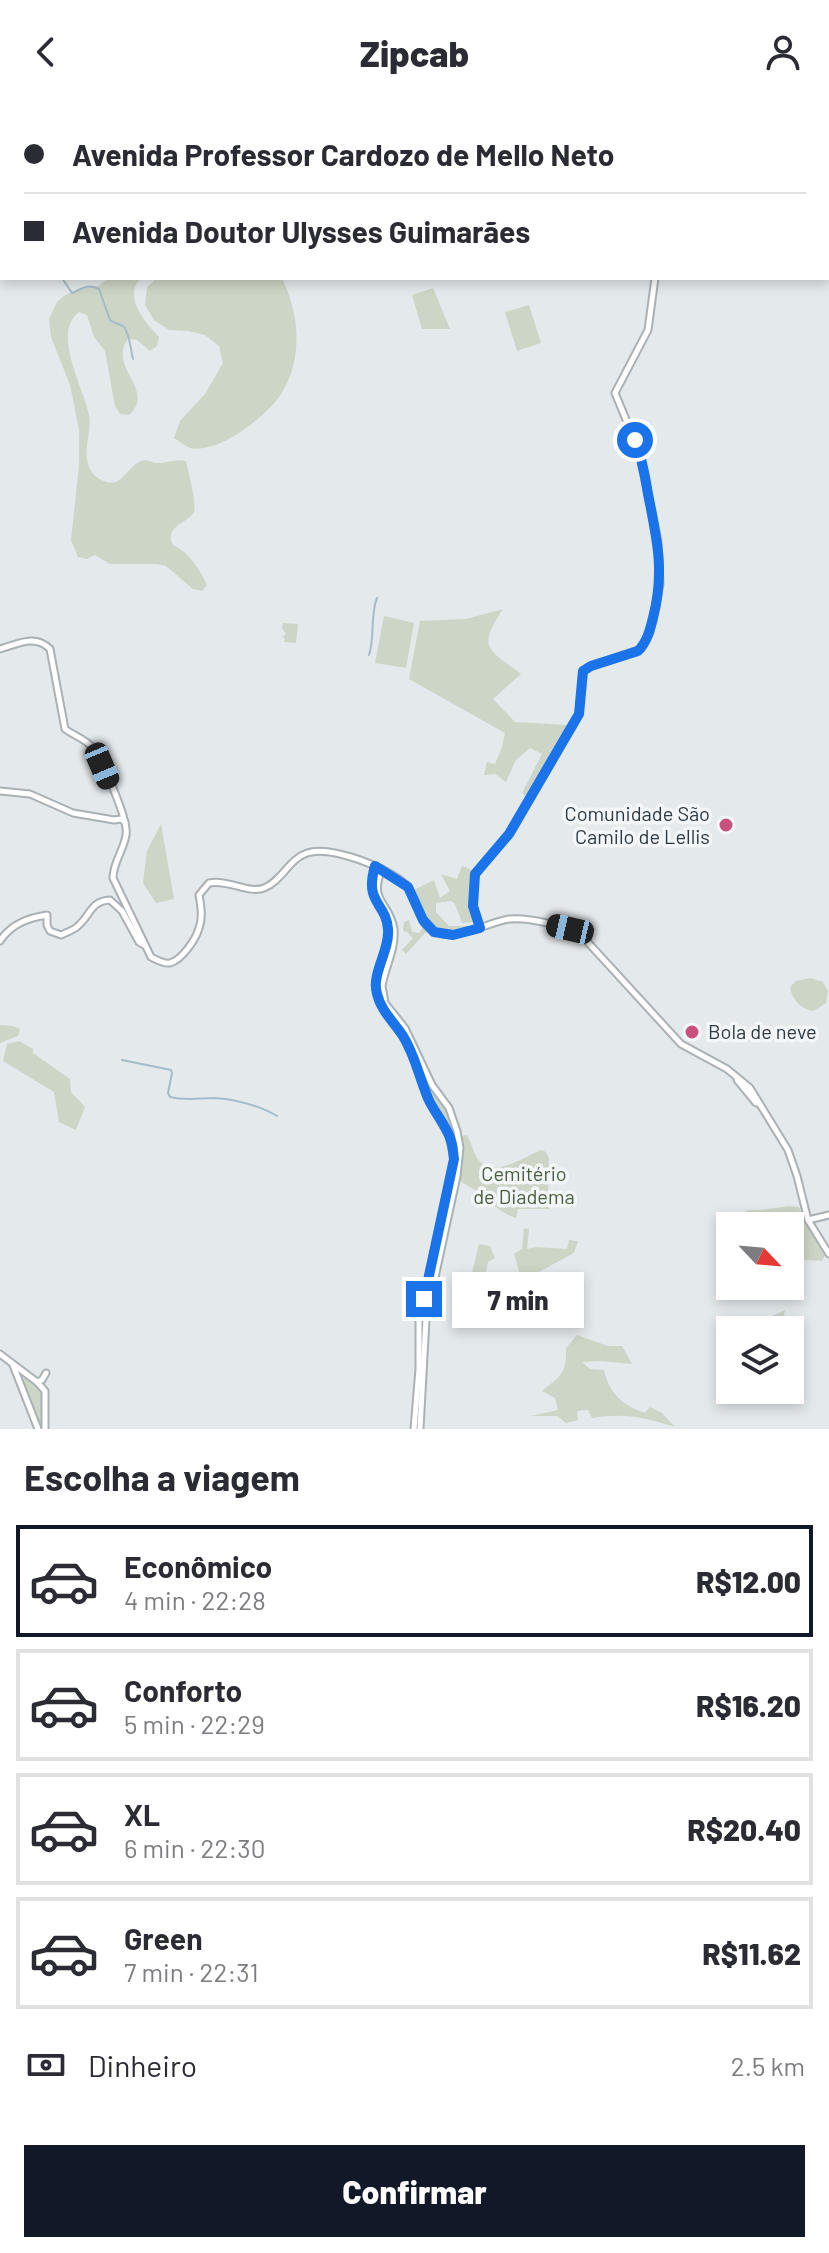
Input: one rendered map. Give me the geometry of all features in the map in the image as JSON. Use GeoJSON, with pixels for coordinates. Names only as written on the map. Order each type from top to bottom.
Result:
{"type":"FeatureCollection","features":[{"type":"Feature","properties":{"kind":"main road"},"geometry":{"type":"LineString","coordinates":[[480,928],[473,906],[474,877],[477,870],[490,863],[511,832],[579,714],[583,671],[641,649],[650,632],[661,564],[658,542],[641,457],[617,403],[615,391],[649,326],[655,280]]}},
{"type":"Feature","properties":{"kind":"main road"},"geometry":{"type":"LineString","coordinates":[[0,649],[28,640],[49,647],[65,729],[91,747],[121,811],[126,837],[113,878],[151,957],[170,963],[180,957],[199,929],[199,895],[209,883],[263,888],[301,856],[314,851],[342,855],[378,868],[408,887],[423,920],[434,932],[453,935],[514,919],[526,919],[576,932],[681,1044],[727,1069],[750,1088],[788,1150],[808,1220],[829,1254]]}},
{"type":"Feature","properties":{"kind":"main road"},"geometry":{"type":"LineString","coordinates":[[0,791],[30,794],[65,810],[123,822]]}},
{"type":"Feature","properties":{"kind":"main road"},"geometry":{"type":"LineString","coordinates":[[378,868],[371,889],[388,924],[387,945],[375,985],[378,999],[408,1046],[427,1098],[451,1142],[454,1159],[418,1333],[419,1369],[414,1429]]}},
{"type":"Feature","properties":{"kind":"main road"},"geometry":{"type":"LineString","coordinates":[[378,868],[377,894],[389,915],[394,937],[382,995],[388,1008],[409,1034],[432,1085],[449,1108],[460,1148],[456,1181],[426,1319]]}},
{"type":"Feature","properties":{"kind":"main road"},"geometry":{"type":"LineString","coordinates":[[0,941],[10,928],[47,915],[50,931],[61,935],[79,926],[93,905],[110,900],[118,906],[139,942],[144,945]]}},
{"type":"Feature","properties":{"kind":"main road"},"geometry":{"type":"LineString","coordinates":[[727,1069],[763,1109]]}},
{"type":"Feature","properties":{"kind":"main road"},"geometry":{"type":"LineString","coordinates":[[741,1083],[750,1088]]}},
{"type":"Feature","properties":{"kind":"main road"},"geometry":{"type":"LineString","coordinates":[[808,1220],[829,1215]]}},
{"type":"Feature","properties":{"kind":"main road"},"geometry":{"type":"LineString","coordinates":[[431,1296],[432,1264]]}},
{"type":"Feature","properties":{"kind":"main road"},"geometry":{"type":"LineString","coordinates":[[420,1429],[426,1319],[424,1299]]}},
{"type":"Feature","properties":{"kind":"main road"},"geometry":{"type":"LineString","coordinates":[[0,1354],[45,1391],[45,1425],[36,1426],[12,1364]]}},
{"type":"Feature","properties":{"kind":"main road"},"geometry":{"type":"LineString","coordinates":[[37,1382],[46,1373]]}},
{"type":"Feature","properties":{"kind":"main road"},"geometry":{"type":"LineString","coordinates":[[18,1380],[27,1375]]}},
{"type":"Feature","properties":{"kind":"green space"},"geometry":{"type":"Polygon","coordinates":[[[106,280],[140,280],[134,293],[135,301],[159,337],[157,346],[150,351],[137,340],[128,339],[123,349],[123,359],[138,397],[129,415],[120,414],[115,406],[105,351],[94,337],[87,315],[79,312],[71,321],[69,347],[89,415],[86,452],[90,470],[104,481],[115,482],[141,461],[186,461],[195,508],[173,531],[171,540],[199,570],[207,585],[202,591],[193,589],[166,566],[110,564],[95,555],[87,559],[78,557],[71,540],[79,466],[79,430],[70,385],[51,337],[49,319],[57,302],[64,296],[80,288],[98,286],[106,280]]]}},
{"type":"Feature","properties":{"kind":"green space"},"geometry":{"type":"Polygon","coordinates":[[[155,280],[283,280],[296,330],[296,352],[291,372],[284,389],[272,405],[252,424],[227,440],[214,446],[190,448],[174,438],[180,421],[205,394],[223,363],[219,346],[205,335],[169,330],[154,320],[145,305],[147,287],[155,280]]]}},
{"type":"Feature","properties":{"kind":"green space"},"geometry":{"type":"Polygon","coordinates":[[[433,288],[450,329],[422,329],[412,295],[433,288]]]}},
{"type":"Feature","properties":{"kind":"green space"},"geometry":{"type":"Polygon","coordinates":[[[529,305],[541,343],[517,351],[505,312],[529,305]]]}},
{"type":"Feature","properties":{"kind":"green space"},"geometry":{"type":"Polygon","coordinates":[[[503,609],[488,641],[494,653],[521,674],[493,699],[515,722],[568,725],[527,797],[522,793],[542,754],[530,748],[516,760],[506,782],[495,774],[484,775],[487,762],[495,764],[505,733],[409,679],[420,621],[466,619],[503,609]]]}},
{"type":"Feature","properties":{"kind":"green space"},"geometry":{"type":"Polygon","coordinates":[[[384,616],[414,623],[406,668],[375,663],[384,616]]]}},
{"type":"Feature","properties":{"kind":"green space"},"geometry":{"type":"Polygon","coordinates":[[[283,623],[298,624],[296,643],[284,642],[285,638],[282,637],[286,634],[283,623]]]}},
{"type":"Feature","properties":{"kind":"green space"},"geometry":{"type":"Polygon","coordinates":[[[161,824],[174,899],[156,903],[143,883],[147,851],[161,824]]]}},
{"type":"Feature","properties":{"kind":"green space"},"geometry":{"type":"Polygon","coordinates":[[[462,866],[472,870],[469,910],[475,922],[462,923],[451,901],[436,903],[436,912],[449,926],[473,928],[440,930],[423,913],[414,890],[434,880],[440,898],[450,891],[441,874],[457,879],[462,866]]]}},
{"type":"Feature","properties":{"kind":"green space"},"geometry":{"type":"Polygon","coordinates":[[[409,920],[412,932],[420,933],[423,926],[427,931],[406,954],[402,950],[413,938],[403,931],[404,922],[409,920]]]}},
{"type":"Feature","properties":{"kind":"green space"},"geometry":{"type":"Polygon","coordinates":[[[810,978],[823,982],[828,991],[826,1003],[814,1011],[798,1003],[790,987],[796,981],[810,978]]]}},
{"type":"Feature","properties":{"kind":"green space"},"geometry":{"type":"Polygon","coordinates":[[[0,1025],[20,1029],[18,1036],[0,1043],[0,1025]]]}},
{"type":"Feature","properties":{"kind":"green space"},"geometry":{"type":"Polygon","coordinates":[[[19,1041],[70,1079],[71,1092],[85,1107],[76,1130],[59,1122],[54,1092],[3,1061],[7,1044],[19,1041]]]}},
{"type":"Feature","properties":{"kind":"green space"},"geometry":{"type":"Polygon","coordinates":[[[428,1082],[447,1106],[458,1144],[453,1146],[448,1129],[431,1099],[428,1082]]]}},
{"type":"Feature","properties":{"kind":"green space","name":"Cemitério de Diadema"},"geometry":{"type":"Polygon","coordinates":[[[467,1135],[477,1158],[491,1167],[508,1165],[541,1150],[546,1152],[549,1158],[550,1209],[518,1209],[516,1218],[458,1180],[462,1136],[467,1135]]]}},
{"type":"Feature","properties":{"kind":"green space"},"geometry":{"type":"Polygon","coordinates":[[[789,1206],[799,1207],[801,1212],[745,1212],[789,1206]]]}},
{"type":"Feature","properties":{"kind":"green space"},"geometry":{"type":"Polygon","coordinates":[[[804,1218],[825,1255],[822,1261],[804,1260],[804,1218]]]}},
{"type":"Feature","properties":{"kind":"green space"},"geometry":{"type":"Polygon","coordinates":[[[524,1228],[529,1229],[527,1249],[567,1249],[569,1240],[578,1241],[574,1253],[522,1281],[514,1254],[522,1249],[524,1228]]]}},
{"type":"Feature","properties":{"kind":"green space"},"geometry":{"type":"Polygon","coordinates":[[[479,1244],[490,1246],[495,1258],[488,1262],[484,1281],[490,1305],[482,1310],[462,1309],[461,1280],[471,1277],[479,1244]]]}},
{"type":"Feature","properties":{"kind":"green space"},"geometry":{"type":"Polygon","coordinates":[[[577,1335],[608,1346],[622,1346],[632,1364],[582,1362],[590,1369],[604,1370],[613,1392],[630,1407],[645,1413],[650,1407],[662,1413],[675,1427],[634,1417],[592,1418],[588,1410],[577,1411],[578,1420],[566,1423],[557,1416],[531,1416],[558,1410],[555,1398],[542,1391],[562,1373],[566,1348],[577,1335]]]}},
{"type":"Feature","properties":{"kind":"green space"},"geometry":{"type":"Polygon","coordinates":[[[25,1378],[41,1391],[43,1429],[40,1429],[22,1381],[25,1378]]]}},
{"type":"Feature","properties":{"kind":"waterway"},"geometry":{"type":"LineString","coordinates":[[63,280],[72,293],[88,287],[99,289],[110,320],[123,326],[127,332],[133,359]]}},
{"type":"Feature","properties":{"kind":"waterway"},"geometry":{"type":"LineString","coordinates":[[369,655],[377,598]]}},
{"type":"Feature","properties":{"kind":"waterway"},"geometry":{"type":"LineString","coordinates":[[122,1060],[171,1070],[170,1097],[230,1100],[277,1116]]}},
{"type":"Feature","properties":{"kind":"place","name":"Comunidade São Camilo de Lellis"},"geometry":{"type":"Point","coordinates":[726,825]}},
{"type":"Feature","properties":{"kind":"place","name":"Bola de neve"},"geometry":{"type":"Point","coordinates":[692,1032]}},
{"type":"Feature","properties":{"kind":"route"},"geometry":{"type":"LineString","coordinates":[[424,1299],[454,1159],[449,1136],[427,1098],[408,1046],[378,999],[375,985],[387,945],[388,924],[371,889],[375,866],[408,887],[425,924],[434,932],[453,935],[480,928],[473,906],[475,874],[509,834],[579,714],[583,671],[638,651],[650,632],[661,564],[635,440]]}}]}
